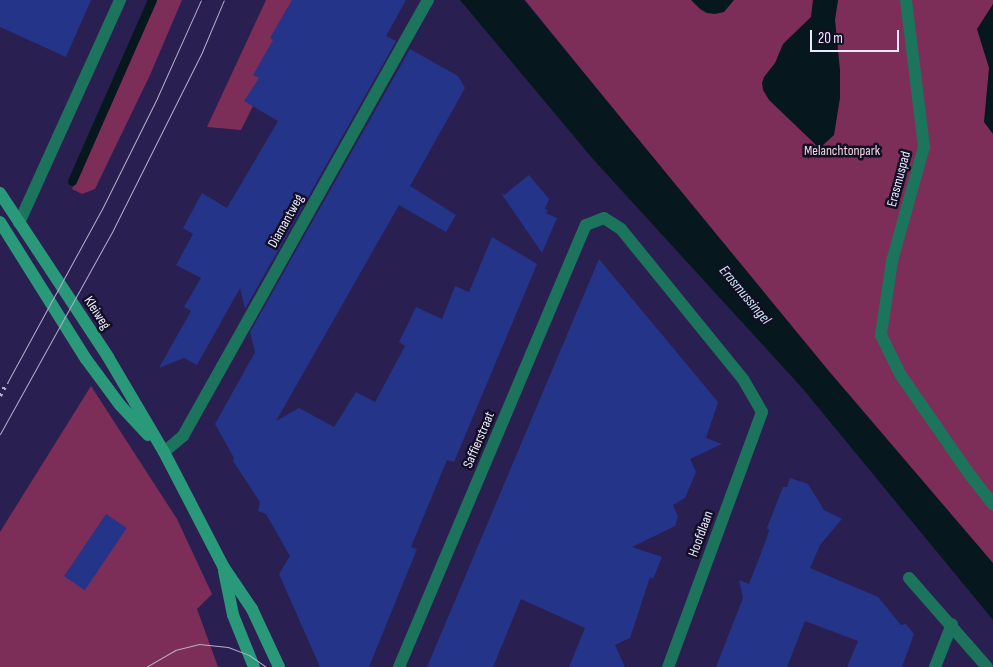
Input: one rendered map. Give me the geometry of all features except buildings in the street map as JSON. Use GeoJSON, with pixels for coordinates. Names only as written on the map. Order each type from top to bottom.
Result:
{"type":"FeatureCollection","features":[{"type":"Feature","properties":{"kind":"street"},"geometry":{"type":"LineString","coordinates":[[19,223],[120,0]]}},
{"type":"Feature","properties":{"kind":"street","name":"Diamantweg"},"geometry":{"type":"LineString","coordinates":[[164,452],[183,436],[428,0]]}},
{"type":"Feature","properties":{"kind":"street","name":"Erasmuspad"},"geometry":{"type":"LineString","coordinates":[[906,0],[924,147],[892,261],[881,335],[900,374],[970,476],[993,504]]}},
{"type":"Feature","properties":{"kind":"street","name":"Kleiweg"},"geometry":{"type":"LineString","coordinates":[[0,193],[108,356],[164,452],[222,566],[252,609],[279,667]]}},
{"type":"Feature","properties":{"kind":"street","name":"Hoofdlaan"},"geometry":{"type":"LineString","coordinates":[[586,225],[604,218],[621,229],[743,379],[762,412],[668,667]]}},
{"type":"Feature","properties":{"kind":"street","name":"Kleiweg"},"geometry":{"type":"LineString","coordinates":[[0,222],[86,359],[120,406],[164,452]]}},
{"type":"Feature","properties":{"kind":"street","name":"Saffierstraat"},"geometry":{"type":"LineString","coordinates":[[399,667],[586,225]]}},
{"type":"Feature","properties":{"kind":"street","name":"Kleiweg"},"geometry":{"type":"LineString","coordinates":[[222,566],[232,615],[254,667]]}},
{"type":"Feature","properties":{"kind":"street"},"geometry":{"type":"LineString","coordinates":[[909,578],[952,624],[987,667]]}},
{"type":"Feature","properties":{"kind":"street"},"geometry":{"type":"LineString","coordinates":[[935,667],[952,624]]}},
{"type":"Feature","properties":{"kind":"green space"},"geometry":{"type":"Polygon","coordinates":[[[157,0],[182,0],[150,75],[95,189],[82,194],[72,189],[157,0]]]}},
{"type":"Feature","properties":{"kind":"green space"},"geometry":{"type":"Polygon","coordinates":[[[266,0],[306,0],[241,130],[207,127],[266,0]]]}},
{"type":"Feature","properties":{"kind":"green space","name":"Melanchtonpark"},"geometry":{"type":"Polygon","coordinates":[[[525,0],[993,0],[993,577],[525,0]]]}},
{"type":"Feature","properties":{"kind":"green space"},"geometry":{"type":"Polygon","coordinates":[[[91,386],[177,519],[212,594],[197,609],[218,667],[0,667],[0,532],[91,386]]]}},
{"type":"Feature","properties":{"kind":"water","name":"Erasmussingel"},"geometry":{"type":"Polygon","coordinates":[[[460,0],[524,0],[828,370],[993,563],[993,620],[803,389],[592,158],[460,0]]]}},
{"type":"Feature","properties":{"kind":"water"},"geometry":{"type":"Polygon","coordinates":[[[691,0],[734,0],[724,12],[715,14],[707,13],[700,9],[691,0]]]}},
{"type":"Feature","properties":{"kind":"water"},"geometry":{"type":"Polygon","coordinates":[[[813,0],[838,0],[835,20],[840,70],[840,98],[834,135],[822,146],[816,145],[769,100],[763,90],[762,83],[764,77],[775,63],[783,44],[811,17],[813,0]]]}},
{"type":"Feature","properties":{"kind":"water"},"geometry":{"type":"Polygon","coordinates":[[[993,4],[993,134],[984,122],[989,68],[977,29],[993,4]]]}},
{"type":"Feature","properties":{"kind":"waterway"},"geometry":{"type":"LineString","coordinates":[[72,181],[152,0]]}},
{"type":"Feature","properties":{"kind":"tram line"},"geometry":{"type":"LineString","coordinates":[[7,383],[102,209],[157,98],[201,0]]}},
{"type":"Feature","properties":{"kind":"tram line"},"geometry":{"type":"LineString","coordinates":[[0,434],[113,230],[202,52],[224,0]]}},
{"type":"Feature","properties":{"kind":"tram line"},"geometry":{"type":"LineString","coordinates":[[146,667],[175,650],[199,644],[228,647],[249,655],[266,667]]}},
{"type":"Feature","properties":{"kind":"tram line"},"geometry":{"type":"LineString","coordinates":[[212,667],[236,667]]}},
{"type":"Feature","properties":{"kind":"railway"},"geometry":{"type":"LineString","coordinates":[[0,396],[7,383]]}}]}
